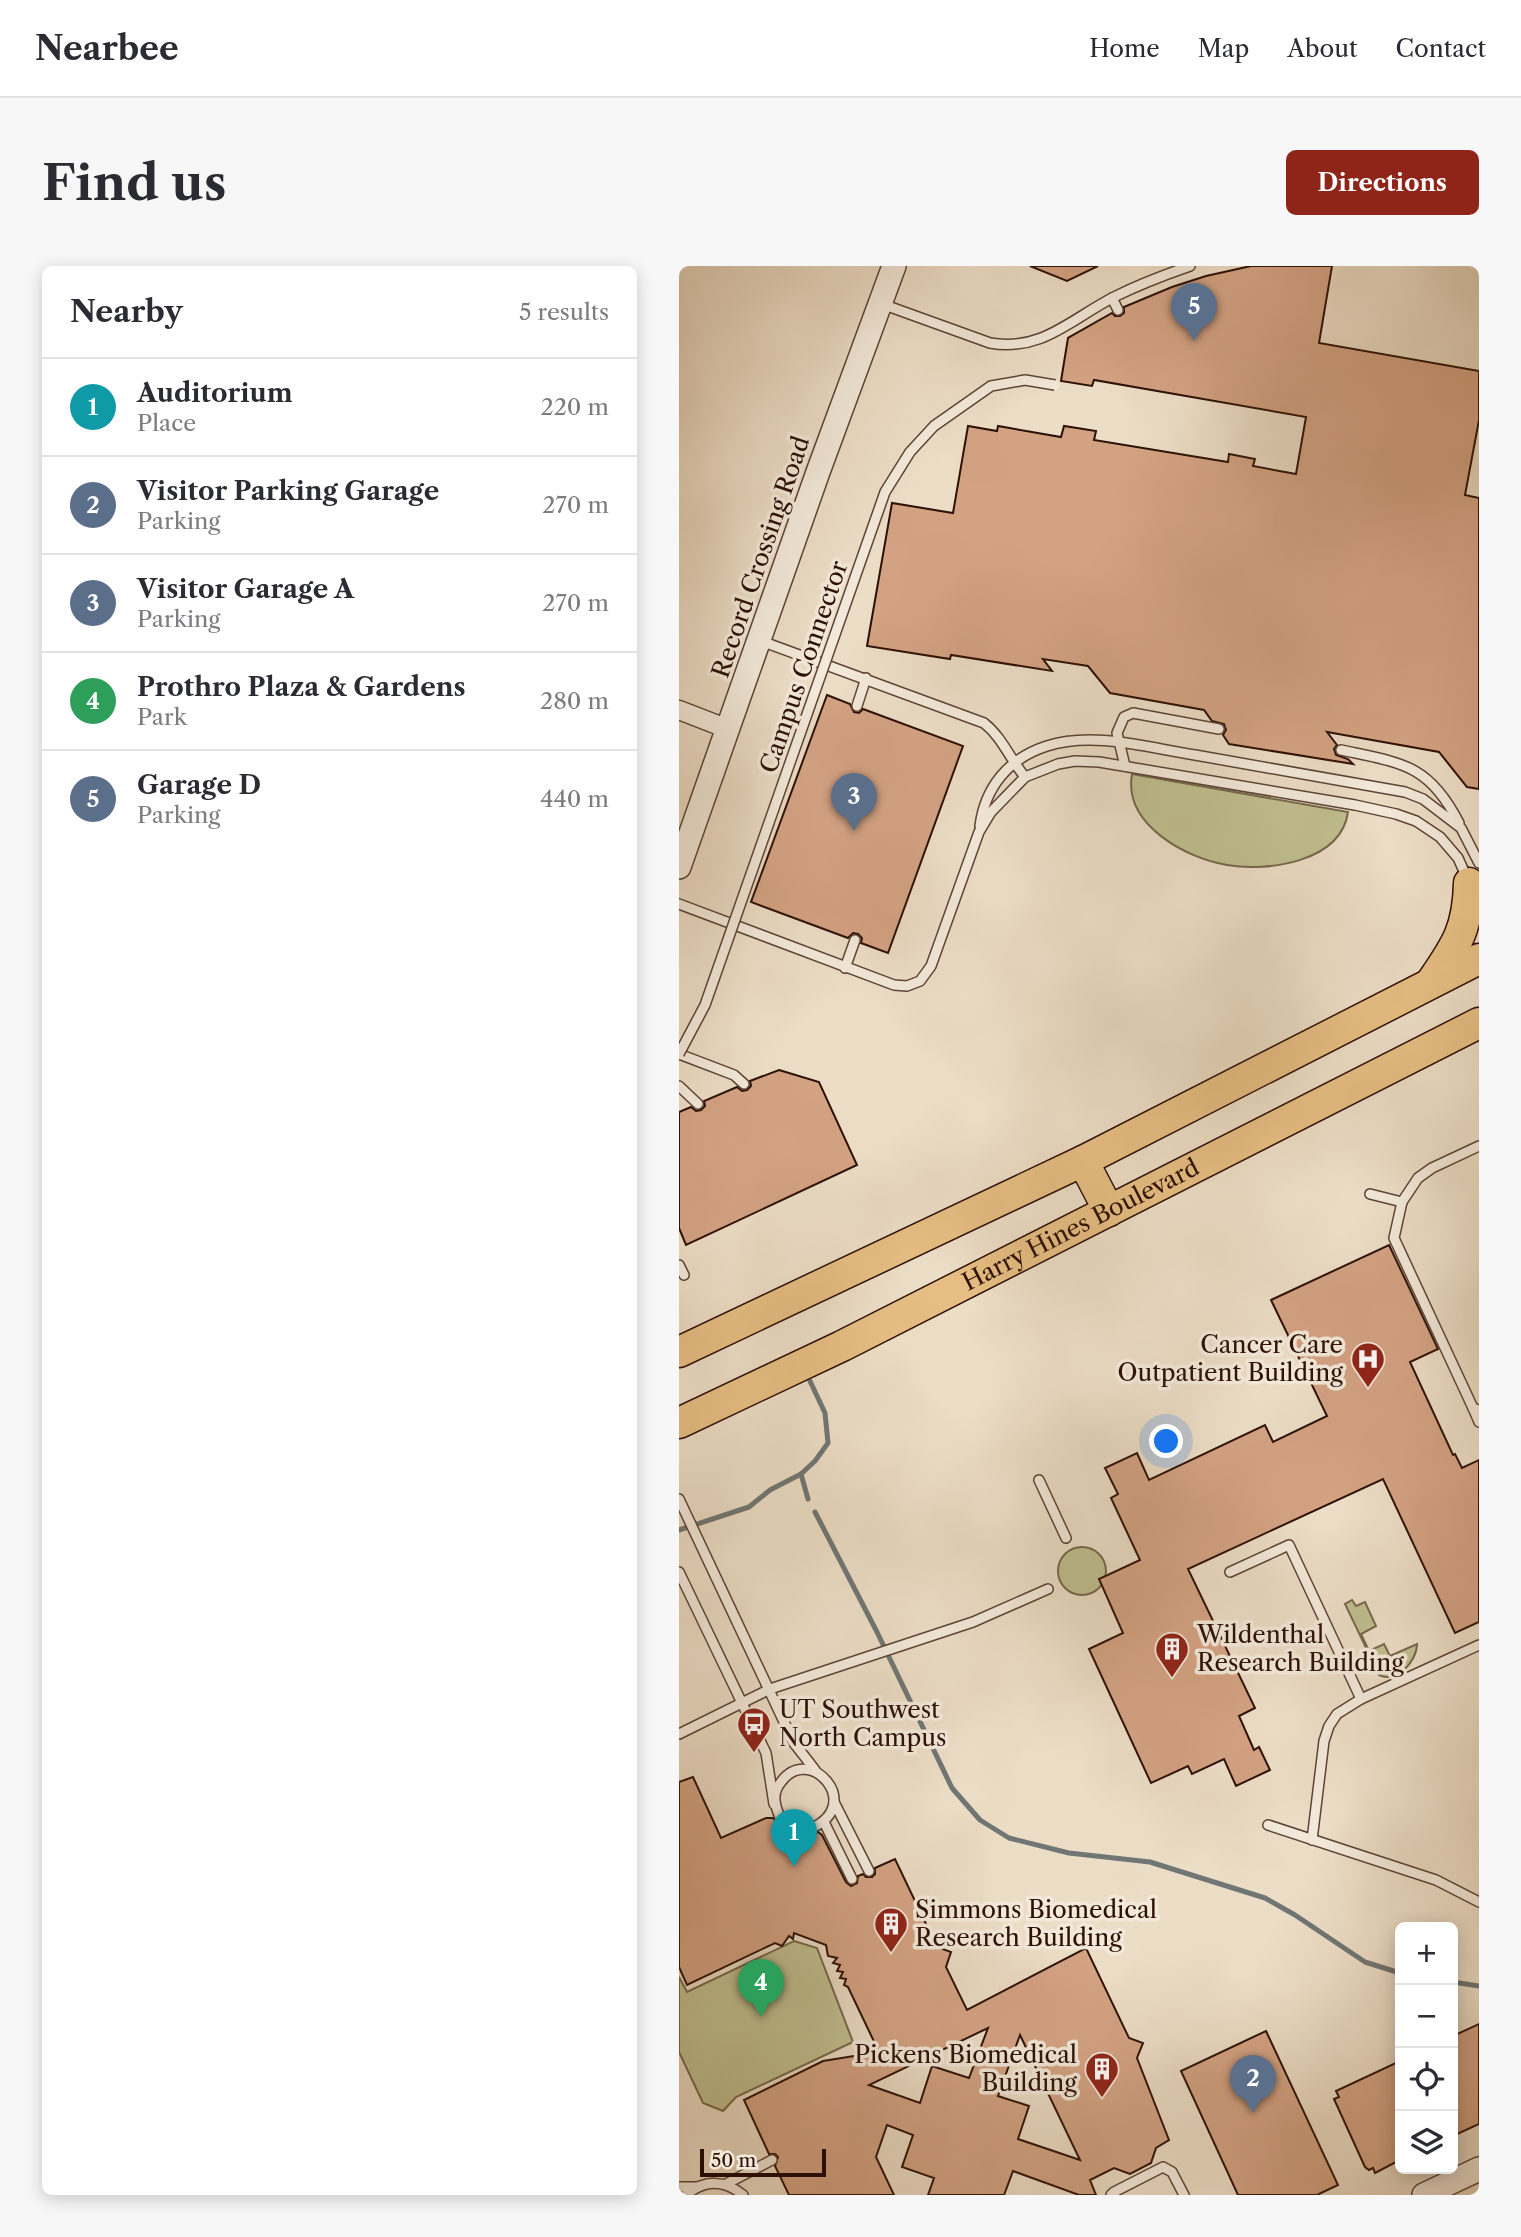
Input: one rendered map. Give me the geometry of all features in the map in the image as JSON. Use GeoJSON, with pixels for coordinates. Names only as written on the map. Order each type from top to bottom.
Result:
{"type":"FeatureCollection","features":[{"type":"Feature","properties":{"kind":"main road"},"geometry":{"type":"LineString","coordinates":[[1430,985],[1464,930],[1476,884]]}},
{"type":"Feature","properties":{"kind":"main road"},"geometry":{"type":"LineString","coordinates":[[679,1352],[1083,1161],[1479,959]]}},
{"type":"Feature","properties":{"kind":"main road","name":"Harry Hines Boulevard"},"geometry":{"type":"LineString","coordinates":[[679,1423],[842,1346],[1479,1023]]}},
{"type":"Feature","properties":{"kind":"main road"},"geometry":{"type":"LineString","coordinates":[[1083,1161],[1109,1211]]}},
{"type":"Feature","properties":{"kind":"street","name":"Record Crossing Road"},"geometry":{"type":"LineString","coordinates":[[679,867],[894,266]]}},
{"type":"Feature","properties":{"kind":"street"},"geometry":{"type":"LineString","coordinates":[[679,710],[728,729]]}},
{"type":"Feature","properties":{"kind":"street"},"geometry":{"type":"LineString","coordinates":[[1424,2195],[1479,2169]]}},
{"type":"Feature","properties":{"kind":"lane"},"geometry":{"type":"LineString","coordinates":[[881,304],[990,343],[1023,345],[1042,339],[1112,298],[1160,276],[1190,266]]}},
{"type":"Feature","properties":{"kind":"lane"},"geometry":{"type":"LineString","coordinates":[[1112,298],[1118,310]]}},
{"type":"Feature","properties":{"kind":"lane","name":"Campus Connector"},"geometry":{"type":"LineString","coordinates":[[679,1054],[705,1005],[885,492],[910,452],[935,426],[991,386],[1025,380],[1055,385]]}},
{"type":"Feature","properties":{"kind":"lane"},"geometry":{"type":"LineString","coordinates":[[759,641],[984,723],[994,731],[1025,777]]}},
{"type":"Feature","properties":{"kind":"lane"},"geometry":{"type":"LineString","coordinates":[[856,706],[866,678]]}},
{"type":"Feature","properties":{"kind":"lane"},"geometry":{"type":"LineString","coordinates":[[1125,766],[1117,733],[1124,717],[1133,713],[1219,729]]}},
{"type":"Feature","properties":{"kind":"lane"},"geometry":{"type":"LineString","coordinates":[[979,832],[982,808],[989,792],[1013,762],[1047,746],[1067,741],[1118,743],[1405,792],[1423,799],[1461,828]]}},
{"type":"Feature","properties":{"kind":"lane"},"geometry":{"type":"LineString","coordinates":[[1341,750],[1387,760],[1420,773],[1443,794],[1461,828],[1476,884]]}},
{"type":"Feature","properties":{"kind":"lane"},"geometry":{"type":"LineString","coordinates":[[679,904],[845,968],[894,985],[908,986],[920,981],[931,966],[979,832],[991,812],[1025,777],[1058,764],[1075,761],[1125,766],[1355,805],[1407,817],[1428,828],[1451,848],[1476,884]]}},
{"type":"Feature","properties":{"kind":"lane"},"geometry":{"type":"LineString","coordinates":[[845,968],[855,940]]}},
{"type":"Feature","properties":{"kind":"lane"},"geometry":{"type":"LineString","coordinates":[[679,1054],[734,1075],[744,1084]]}},
{"type":"Feature","properties":{"kind":"lane"},"geometry":{"type":"LineString","coordinates":[[679,1086],[698,1104]]}},
{"type":"Feature","properties":{"kind":"lane"},"geometry":{"type":"LineString","coordinates":[[1479,1146],[1432,1168],[1418,1178],[1402,1202],[1394,1238],[1476,1409],[1479,1422]]}},
{"type":"Feature","properties":{"kind":"lane"},"geometry":{"type":"LineString","coordinates":[[1370,1194],[1402,1202]]}},
{"type":"Feature","properties":{"kind":"lane"},"geometry":{"type":"LineString","coordinates":[[679,1265],[684,1275]]}},
{"type":"Feature","properties":{"kind":"lane"},"geometry":{"type":"LineString","coordinates":[[1039,1480],[1066,1538]]}},
{"type":"Feature","properties":{"kind":"lane"},"geometry":{"type":"LineString","coordinates":[[680,1501],[794,1743],[815,1770],[827,1780],[834,1794],[833,1809],[824,1822],[812,1828]]}},
{"type":"Feature","properties":{"kind":"lane"},"geometry":{"type":"LineString","coordinates":[[1230,1572],[1289,1545],[1361,1699]]}},
{"type":"Feature","properties":{"kind":"lane"},"geometry":{"type":"LineString","coordinates":[[679,1572],[766,1753],[774,1804],[780,1817]]}},
{"type":"Feature","properties":{"kind":"lane"},"geometry":{"type":"LineString","coordinates":[[679,1734],[770,1689],[973,1622],[1048,1589]]}},
{"type":"Feature","properties":{"kind":"lane"},"geometry":{"type":"LineString","coordinates":[[1312,1840],[1324,1741],[1337,1714],[1361,1699],[1479,1645]]}},
{"type":"Feature","properties":{"kind":"lane"},"geometry":{"type":"LineString","coordinates":[[774,1804],[776,1789],[785,1776],[799,1769],[815,1770]]}},
{"type":"Feature","properties":{"kind":"lane"},"geometry":{"type":"LineString","coordinates":[[834,1802],[869,1871]]}},
{"type":"Feature","properties":{"kind":"lane"},"geometry":{"type":"LineString","coordinates":[[824,1822],[852,1879]]}},
{"type":"Feature","properties":{"kind":"lane"},"geometry":{"type":"LineString","coordinates":[[1268,1825],[1436,1880],[1479,1902]]}},
{"type":"Feature","properties":{"kind":"lane"},"geometry":{"type":"LineString","coordinates":[[726,2184],[772,2160]]}},
{"type":"Feature","properties":{"kind":"lane"},"geometry":{"type":"LineString","coordinates":[[1111,2195],[1163,2167],[1172,2172],[1184,2195]]}},
{"type":"Feature","properties":{"kind":"lane"},"geometry":{"type":"LineString","coordinates":[[679,2187],[708,2183],[726,2184],[743,2195]]}},
{"type":"Feature","properties":{"kind":"lane"},"geometry":{"type":"LineString","coordinates":[[686,2195],[697,2186]]}},
{"type":"Feature","properties":{"kind":"shaded area"},"geometry":{"type":"Polygon","coordinates":[[[1132,774],[1348,812],[1342,829],[1332,842],[1317,853],[1300,860],[1262,867],[1227,865],[1193,855],[1160,836],[1137,808],[1132,792],[1132,774]]]}},
{"type":"Feature","properties":{"kind":"shaded area"},"geometry":{"type":"Polygon","coordinates":[[[1082,1547],[1099,1554],[1106,1571],[1099,1588],[1082,1595],[1065,1588],[1058,1571],[1065,1554],[1082,1547]]]}},
{"type":"Feature","properties":{"kind":"shaded area"},"geometry":{"type":"Polygon","coordinates":[[[1352,1600],[1356,1606],[1365,1602],[1376,1626],[1361,1634],[1369,1651],[1384,1644],[1390,1656],[1417,1644],[1410,1664],[1399,1674],[1386,1677],[1379,1675],[1345,1604],[1352,1600]]]}},
{"type":"Feature","properties":{"kind":"shaded area"},"geometry":{"type":"Polygon","coordinates":[[[794,1941],[817,1948],[853,2042],[736,2097],[723,2111],[703,2103],[679,2052],[679,1977],[687,1992],[794,1941]]]}},
{"type":"Feature","properties":{"kind":"building"},"geometry":{"type":"Polygon","coordinates":[[[1030,266],[1098,266],[1067,281],[1030,266]]]}},
{"type":"Feature","properties":{"kind":"building"},"geometry":{"type":"Polygon","coordinates":[[[1251,266],[1332,266],[1319,343],[1479,371],[1479,420],[1465,495],[1479,498],[1479,789],[1467,787],[1439,752],[1327,732],[1337,745],[1334,749],[1336,755],[1353,764],[1229,744],[1223,735],[1226,730],[1224,724],[1212,721],[1204,710],[1110,693],[1088,666],[1043,659],[1052,671],[951,655],[950,659],[867,646],[892,503],[953,513],[968,426],[997,431],[998,426],[1061,437],[1064,426],[1096,431],[1094,440],[1228,462],[1229,454],[1255,459],[1253,466],[1296,474],[1306,417],[1094,380],[1092,386],[1061,381],[1068,338],[1112,313],[1120,316],[1124,313],[1124,307],[1172,287],[1251,266]]]}},
{"type":"Feature","properties":{"kind":"building"},"geometry":{"type":"Polygon","coordinates":[[[827,695],[850,704],[854,712],[859,713],[863,709],[963,746],[888,953],[861,943],[862,938],[858,934],[853,933],[848,938],[751,902],[827,695]]]}},
{"type":"Feature","properties":{"kind":"building"},"geometry":{"type":"Polygon","coordinates":[[[779,1070],[819,1082],[857,1165],[686,1245],[679,1228],[679,1112],[691,1107],[696,1111],[701,1110],[705,1106],[704,1101],[737,1087],[742,1091],[747,1090],[751,1086],[750,1081],[779,1070]]]}},
{"type":"Feature","properties":{"kind":"building"},"geometry":{"type":"Polygon","coordinates":[[[1389,1245],[1438,1349],[1410,1362],[1453,1455],[1455,1454],[1462,1468],[1479,1460],[1479,1622],[1455,1633],[1383,1479],[1188,1569],[1255,1708],[1239,1716],[1254,1750],[1259,1747],[1270,1770],[1236,1786],[1224,1759],[1192,1774],[1188,1766],[1151,1783],[1089,1649],[1123,1633],[1099,1579],[1140,1560],[1111,1498],[1118,1494],[1105,1468],[1137,1453],[1149,1480],[1265,1425],[1273,1442],[1327,1416],[1271,1300],[1389,1245]]]}},
{"type":"Feature","properties":{"kind":"building"},"geometry":{"type":"Polygon","coordinates":[[[693,1777],[721,1838],[766,1818],[773,1818],[780,1824],[787,1818],[807,1824],[805,1829],[808,1834],[818,1832],[822,1835],[846,1882],[851,1886],[857,1883],[858,1876],[863,1874],[872,1877],[875,1868],[895,1859],[937,1947],[951,1952],[946,1967],[967,2010],[1086,1948],[1129,2038],[1143,2043],[1137,2058],[1169,2140],[1156,2148],[1151,2163],[1130,2174],[1114,2168],[1090,2180],[1096,2195],[1079,2195],[1013,2171],[1004,2195],[928,2195],[934,2178],[902,2167],[913,2135],[887,2125],[876,2157],[894,2195],[789,2195],[775,2166],[778,2157],[769,2154],[744,2100],[823,2061],[879,2052],[848,1987],[844,1985],[846,1979],[840,1978],[843,1972],[837,1971],[840,1965],[833,1963],[837,1958],[828,1956],[826,1945],[794,1933],[793,1939],[789,1936],[782,1946],[775,1943],[687,1985],[679,1967],[679,1782],[693,1777]],[[988,2028],[869,2085],[920,2103],[932,2066],[969,2078],[988,2028]],[[1020,2035],[998,2096],[1029,2106],[1018,2139],[1080,2160],[1033,2062],[1020,2035]]]}},
{"type":"Feature","properties":{"kind":"building"},"geometry":{"type":"Polygon","coordinates":[[[1479,2024],[1479,2124],[1458,2134],[1458,2048],[1458,2034],[1479,2024]]]}},
{"type":"Feature","properties":{"kind":"building"},"geometry":{"type":"Polygon","coordinates":[[[1266,2031],[1338,2185],[1317,2195],[1238,2195],[1181,2071],[1266,2031]]]}},
{"type":"Feature","properties":{"kind":"building"},"geometry":{"type":"Polygon","coordinates":[[[1395,2063],[1395,2163],[1375,2173],[1373,2168],[1369,2170],[1365,2167],[1334,2099],[1339,2097],[1336,2091],[1395,2063]]]}},
{"type":"Feature","properties":{"kind":"waterway"},"geometry":{"type":"LineString","coordinates":[[808,1499],[801,1474],[828,1443],[825,1413],[810,1381]]}},
{"type":"Feature","properties":{"kind":"waterway"},"geometry":{"type":"LineString","coordinates":[[679,1530],[749,1507],[770,1490],[801,1474]]}},
{"type":"Feature","properties":{"kind":"waterway"},"geometry":{"type":"LineString","coordinates":[[815,1512],[877,1632],[952,1788],[980,1820],[1009,1838],[1069,1853],[1150,1862],[1265,1898],[1365,1962],[1395,1971]]}},
{"type":"Feature","properties":{"kind":"waterway"},"geometry":{"type":"LineString","coordinates":[[1458,1983],[1479,1986]]}},
{"type":"Feature","properties":{"kind":"place","name":"Garage D"},"geometry":{"type":"Point","coordinates":[1194,341]}},
{"type":"Feature","properties":{"kind":"place","name":"Visitor Garage A"},"geometry":{"type":"Point","coordinates":[854,831]}},
{"type":"Feature","properties":{"kind":"place","name":"Cancer Care Outpatient Building"},"geometry":{"type":"Point","coordinates":[1368,1389]}},
{"type":"Feature","properties":{"kind":"place","name":"Wildenthal Research Building"},"geometry":{"type":"Point","coordinates":[1172,1679]}},
{"type":"Feature","properties":{"kind":"place","name":"UT Southwest North Campus"},"geometry":{"type":"Point","coordinates":[754,1754]}},
{"type":"Feature","properties":{"kind":"place","name":"Auditorium"},"geometry":{"type":"Point","coordinates":[794,1867]}},
{"type":"Feature","properties":{"kind":"place","name":"Simmons Biomedical Research Building"},"geometry":{"type":"Point","coordinates":[891,1954]}},
{"type":"Feature","properties":{"kind":"place","name":"Prothro Plaza & Gardens"},"geometry":{"type":"Point","coordinates":[761,2017]}},
{"type":"Feature","properties":{"kind":"place","name":"Pickens Biomedical Building"},"geometry":{"type":"Point","coordinates":[1102,2099]}},
{"type":"Feature","properties":{"kind":"place","name":"Visitor Parking Garage"},"geometry":{"type":"Point","coordinates":[1253,2113]}}]}
